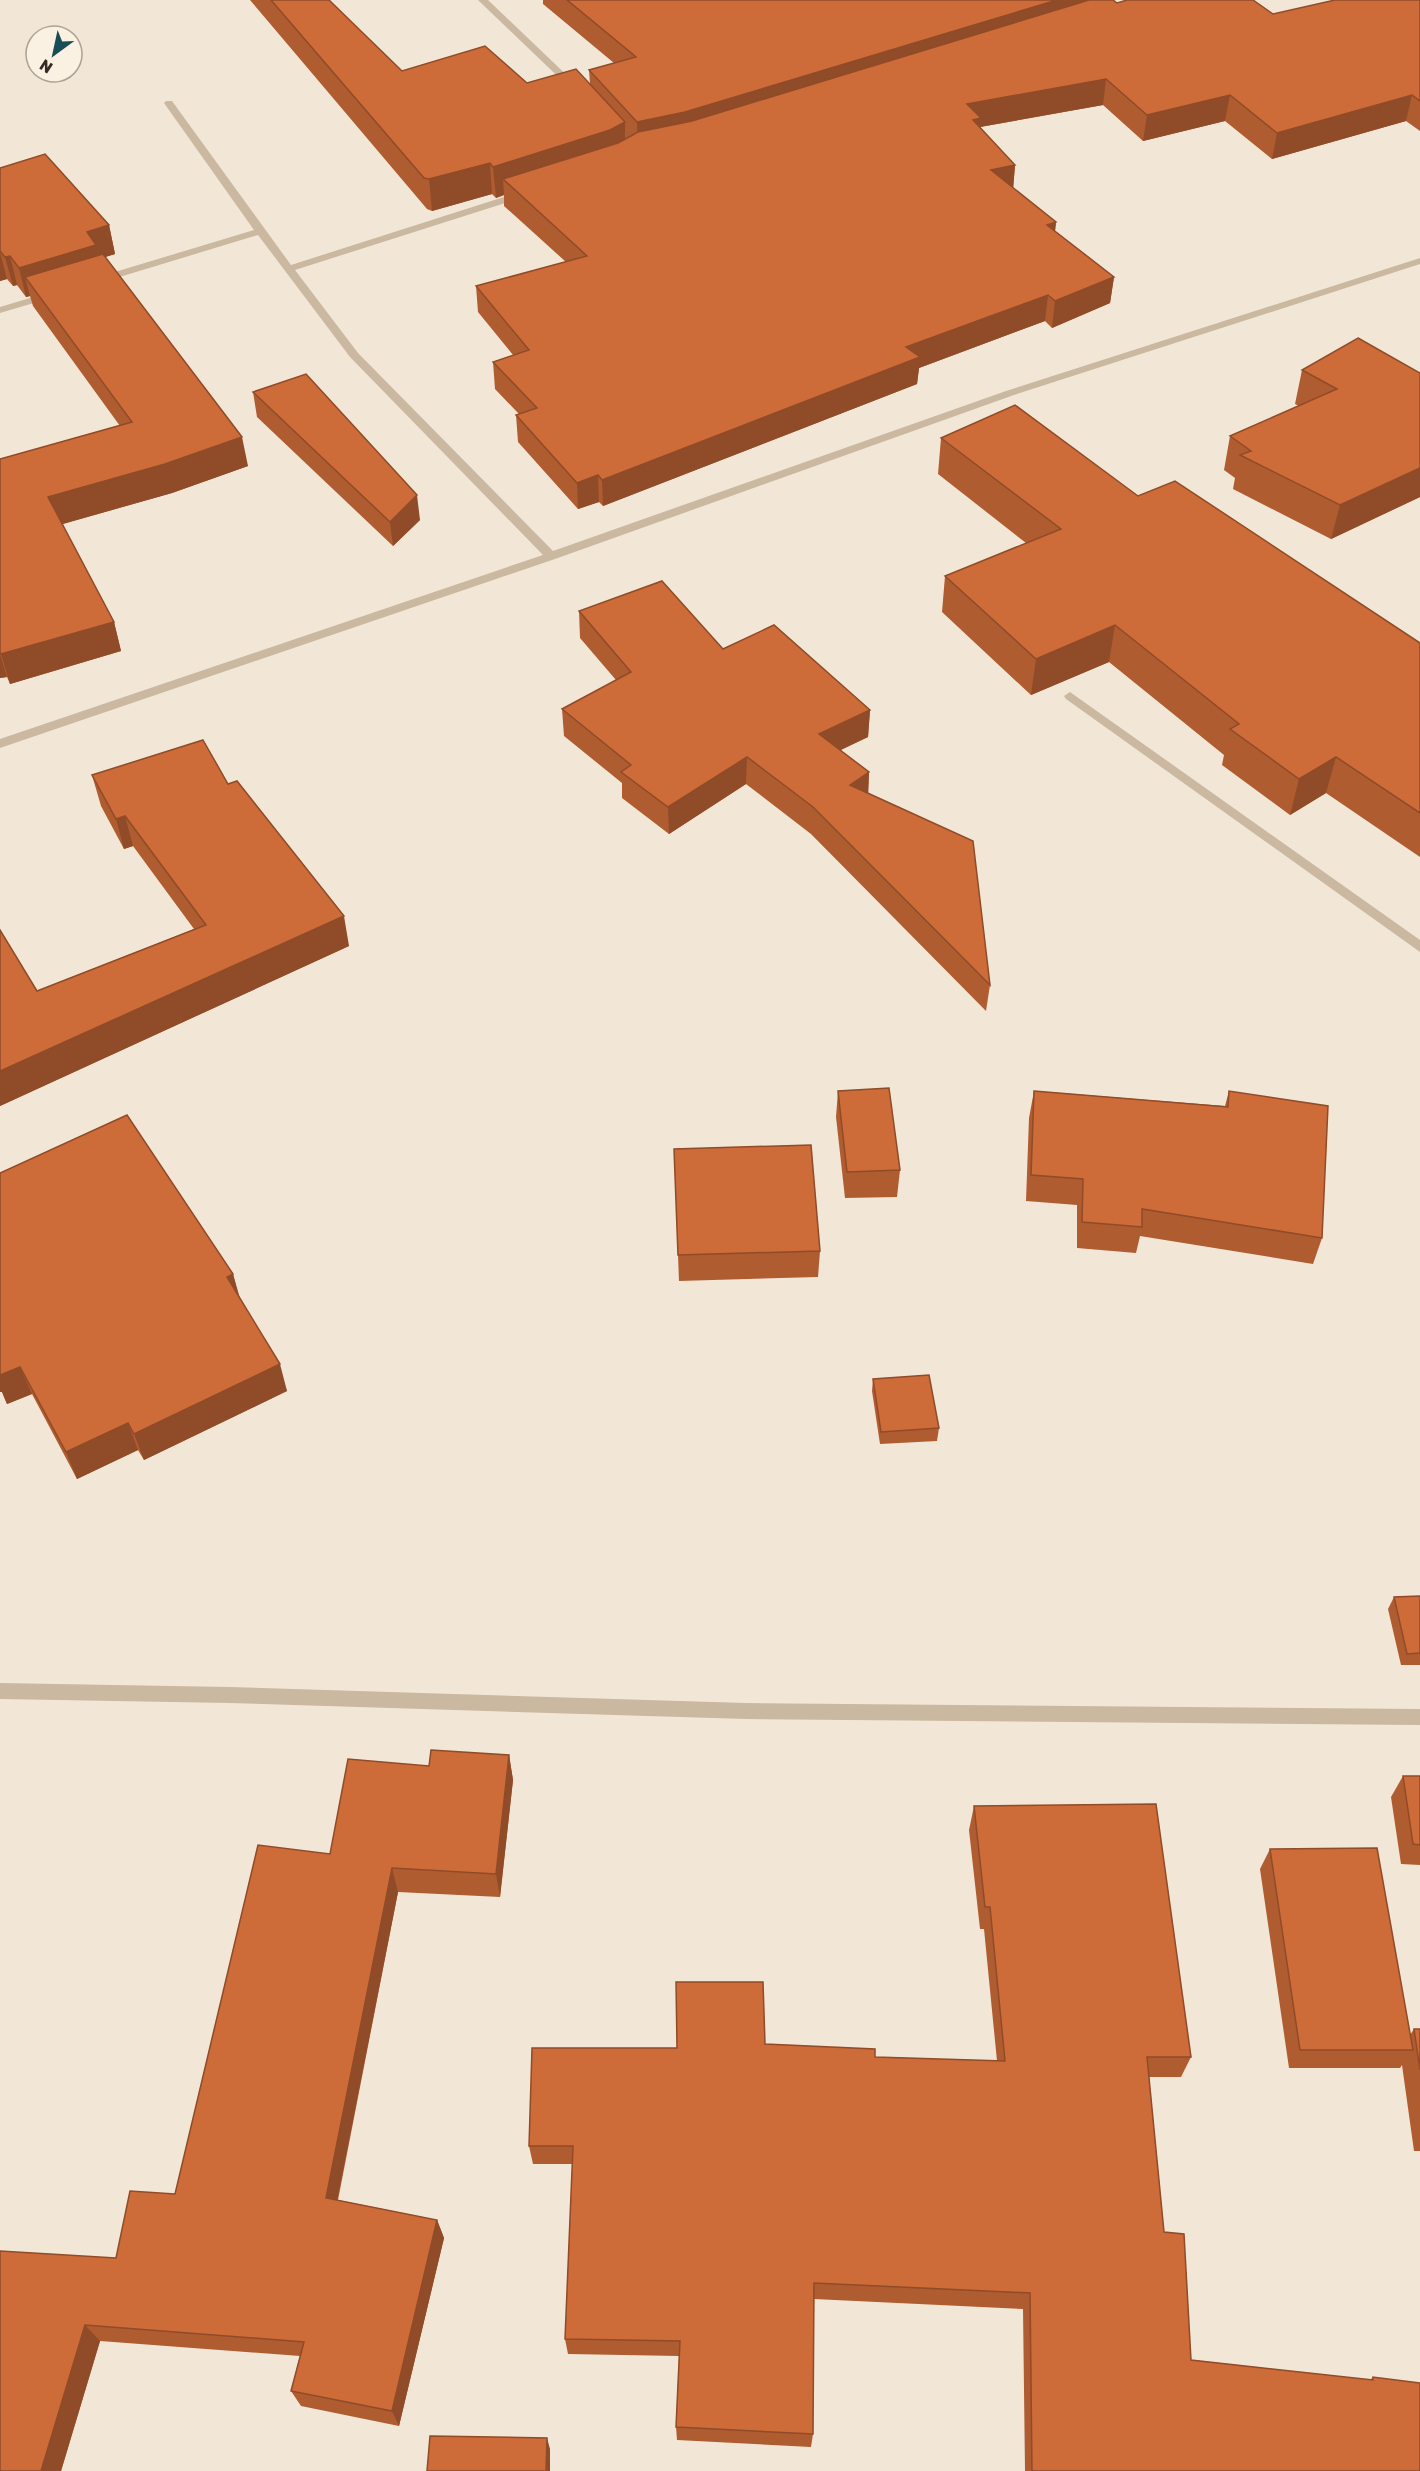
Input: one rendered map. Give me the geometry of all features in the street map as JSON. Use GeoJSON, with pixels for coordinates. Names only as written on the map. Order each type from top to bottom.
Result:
{"type":"FeatureCollection","features":[{"type":"Feature","properties":{"kind":"street"},"geometry":{"type":"LineString","coordinates":[[483,0],[560,72],[583,97]]}},
{"type":"Feature","properties":{"kind":"street"},"geometry":{"type":"LineString","coordinates":[[169,103],[260,231],[354,355],[551,556]]}},
{"type":"Feature","properties":{"kind":"street"},"geometry":{"type":"LineString","coordinates":[[288,269],[538,190]]}},
{"type":"Feature","properties":{"kind":"street"},"geometry":{"type":"LineString","coordinates":[[90,283],[260,231]]}},
{"type":"Feature","properties":{"kind":"street"},"geometry":{"type":"LineString","coordinates":[[0,744],[551,556],[1010,393],[1420,261]]}},
{"type":"Feature","properties":{"kind":"street"},"geometry":{"type":"LineString","coordinates":[[0,310],[57,293]]}},
{"type":"Feature","properties":{"kind":"street"},"geometry":{"type":"LineString","coordinates":[[1070,696],[1420,947]]}},
{"type":"Feature","properties":{"kind":"street"},"geometry":{"type":"LineString","coordinates":[[0,1691],[229,1695],[746,1711],[1420,1717]]}},
{"type":"Feature","properties":{"kind":"building"},"geometry":{"type":"Polygon","coordinates":[[[271,0],[329,0],[402,71],[485,46],[527,83],[576,69],[625,122],[610,130],[493,167],[490,163],[429,179],[424,178],[271,0]]]}},
{"type":"Feature","properties":{"kind":"building"},"geometry":{"type":"Polygon","coordinates":[[[567,0],[1057,0],[685,112],[637,122],[589,70],[636,57],[567,0]]]}},
{"type":"Feature","properties":{"kind":"building"},"geometry":{"type":"Polygon","coordinates":[[[1089,0],[1113,0],[1117,3],[1127,0],[1253,0],[1273,14],[1335,0],[1420,0],[1420,101],[1412,95],[1277,133],[1230,95],[1147,115],[1106,79],[967,104],[981,118],[973,120],[1015,165],[991,170],[1056,222],[1047,225],[1114,277],[1055,301],[1048,295],[906,347],[920,357],[602,480],[598,475],[577,483],[516,415],[537,408],[493,362],[529,350],[476,286],[587,256],[503,179],[618,143],[638,132],[692,121],[1089,0]]]}},
{"type":"Feature","properties":{"kind":"building"},"geometry":{"type":"Polygon","coordinates":[[[45,154],[109,225],[87,232],[96,245],[19,268],[10,256],[5,257],[0,251],[0,168],[45,154]]]}},
{"type":"Feature","properties":{"kind":"building"},"geometry":{"type":"Polygon","coordinates":[[[103,254],[242,437],[165,464],[48,497],[114,622],[1,654],[0,459],[132,422],[25,277],[103,254]]]}},
{"type":"Feature","properties":{"kind":"building"},"geometry":{"type":"Polygon","coordinates":[[[1358,338],[1420,373],[1420,468],[1340,505],[1240,455],[1251,451],[1230,436],[1337,389],[1302,370],[1358,338]]]}},
{"type":"Feature","properties":{"kind":"building"},"geometry":{"type":"Polygon","coordinates":[[[306,374],[417,495],[390,522],[253,392],[306,374]]]}},
{"type":"Feature","properties":{"kind":"building"},"geometry":{"type":"Polygon","coordinates":[[[1015,405],[1138,496],[1175,481],[1420,643],[1420,813],[1336,757],[1299,779],[1230,729],[1239,724],[1115,625],[1036,659],[945,576],[1061,529],[941,438],[1015,405]]]}},
{"type":"Feature","properties":{"kind":"building"},"geometry":{"type":"Polygon","coordinates":[[[662,581],[723,649],[774,625],[870,710],[819,734],[869,772],[850,785],[973,841],[990,985],[813,807],[747,757],[668,807],[621,772],[631,765],[562,709],[631,672],[579,611],[662,581]]]}},
{"type":"Feature","properties":{"kind":"building"},"geometry":{"type":"Polygon","coordinates":[[[203,740],[228,784],[237,781],[344,916],[0,1071],[0,930],[37,991],[206,925],[125,816],[116,819],[92,775],[203,740]]]}},
{"type":"Feature","properties":{"kind":"building"},"geometry":{"type":"Polygon","coordinates":[[[889,1088],[900,1170],[847,1172],[838,1091],[889,1088]]]}},
{"type":"Feature","properties":{"kind":"building"},"geometry":{"type":"Polygon","coordinates":[[[1034,1091],[1228,1107],[1229,1091],[1328,1106],[1322,1238],[1142,1209],[1142,1227],[1082,1222],[1083,1179],[1031,1175],[1034,1091]]]}},
{"type":"Feature","properties":{"kind":"building"},"geometry":{"type":"Polygon","coordinates":[[[127,1115],[233,1274],[227,1277],[280,1364],[134,1434],[128,1423],[66,1452],[20,1367],[0,1375],[0,1173],[127,1115]]]}},
{"type":"Feature","properties":{"kind":"building"},"geometry":{"type":"Polygon","coordinates":[[[811,1145],[820,1251],[678,1255],[674,1149],[811,1145]]]}},
{"type":"Feature","properties":{"kind":"building"},"geometry":{"type":"Polygon","coordinates":[[[929,1375],[939,1428],[881,1432],[873,1379],[929,1375]]]}},
{"type":"Feature","properties":{"kind":"building"},"geometry":{"type":"Polygon","coordinates":[[[1420,1596],[1420,1653],[1407,1654],[1394,1597],[1420,1596]]]}},
{"type":"Feature","properties":{"kind":"building"},"geometry":{"type":"Polygon","coordinates":[[[431,1750],[509,1755],[496,1874],[392,1868],[326,2198],[437,2220],[392,2411],[291,2391],[304,2342],[85,2325],[41,2471],[0,2471],[0,2251],[116,2258],[130,2191],[175,2194],[258,1845],[330,1854],[348,1759],[429,1766],[431,1750]]]}},
{"type":"Feature","properties":{"kind":"building"},"geometry":{"type":"Polygon","coordinates":[[[1403,1776],[1420,1776],[1420,1845],[1413,1844],[1403,1776]]]}},
{"type":"Feature","properties":{"kind":"building"},"geometry":{"type":"Polygon","coordinates":[[[1156,1804],[1191,2057],[1147,2057],[1164,2232],[1184,2234],[1191,2360],[1420,2383],[1420,2471],[1032,2471],[1030,2293],[814,2283],[813,2434],[676,2427],[680,2341],[565,2339],[573,2146],[529,2146],[532,2048],[677,2048],[676,1982],[763,1982],[765,2044],[875,2049],[875,2057],[1005,2061],[990,1907],[985,1907],[974,1806],[1156,1804]]]}},
{"type":"Feature","properties":{"kind":"building"},"geometry":{"type":"Polygon","coordinates":[[[1377,1848],[1413,2050],[1300,2050],[1270,1849],[1377,1848]]]}},
{"type":"Feature","properties":{"kind":"building"},"geometry":{"type":"Polygon","coordinates":[[[1414,2029],[1420,2029],[1420,2070],[1414,2029]]]}},
{"type":"Feature","properties":{"kind":"building"},"geometry":{"type":"Polygon","coordinates":[[[430,2436],[547,2438],[546,2471],[427,2471],[430,2436]]]}}]}
